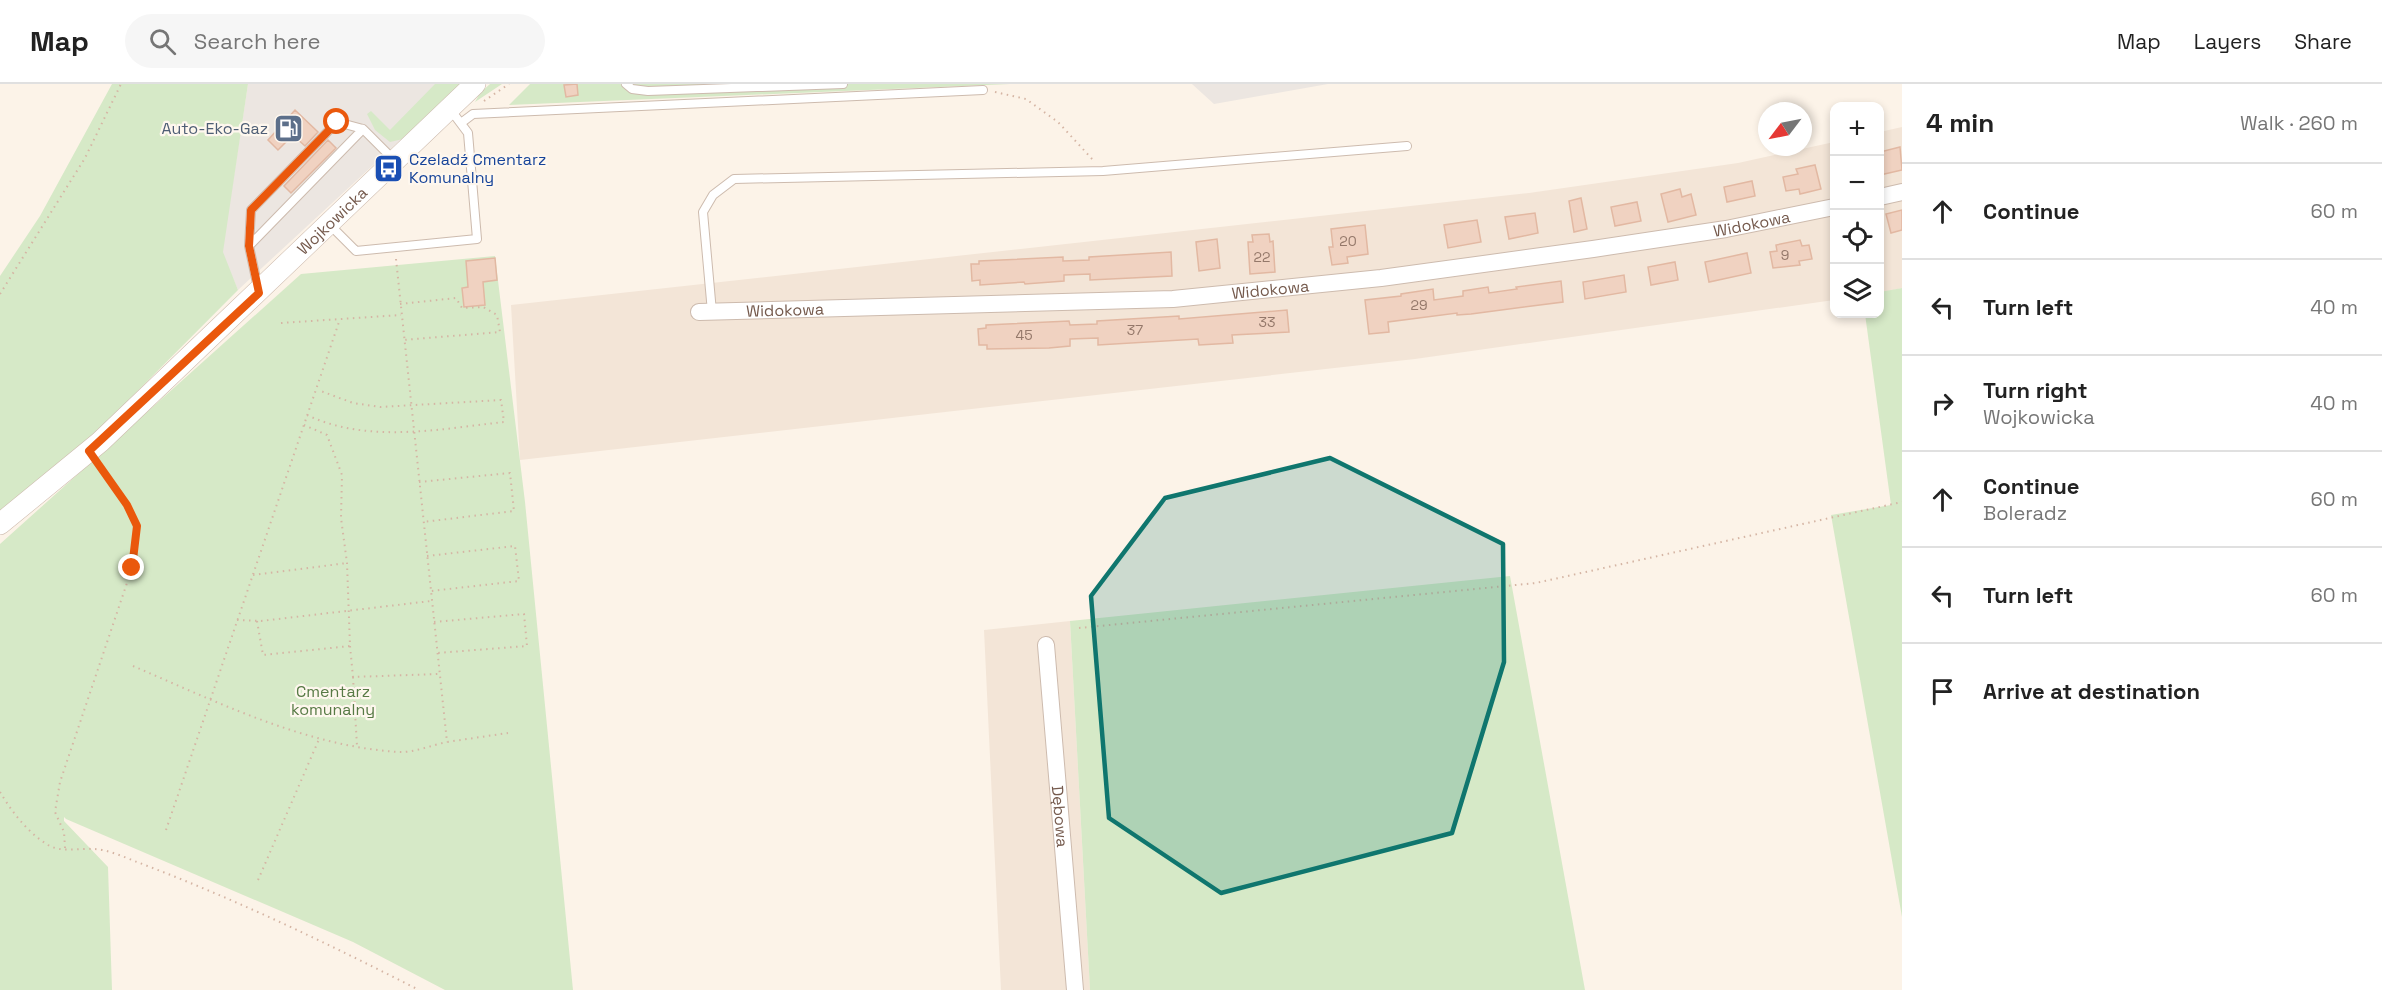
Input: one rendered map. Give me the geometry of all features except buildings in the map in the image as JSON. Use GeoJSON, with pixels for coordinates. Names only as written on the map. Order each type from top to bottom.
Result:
{"type":"FeatureCollection","features":[{"type":"Feature","properties":{"kind":"street","name":"Wojkowicka"},"geometry":{"type":"LineString","coordinates":[[0,524],[89,451],[259,293],[395,162],[457,117],[475,84]]}},
{"type":"Feature","properties":{"kind":"street"},"geometry":{"type":"LineString","coordinates":[[1884,196],[1902,192]]}},
{"type":"Feature","properties":{"kind":"street","name":"Widokowa"},"geometry":{"type":"LineString","coordinates":[[705,312],[1173,299],[1381,278],[1593,249],[1726,229],[1830,208]]}},
{"type":"Feature","properties":{"kind":"street","name":"Dębowa"},"geometry":{"type":"LineString","coordinates":[[1046,645],[1075,990]]}},
{"type":"Feature","properties":{"kind":"lane"},"geometry":{"type":"LineString","coordinates":[[626,84],[632,89],[843,84]]}},
{"type":"Feature","properties":{"kind":"lane"},"geometry":{"type":"LineString","coordinates":[[330,225],[356,251],[477,239],[468,133],[457,117],[473,114],[983,90]]}},
{"type":"Feature","properties":{"kind":"lane"},"geometry":{"type":"LineString","coordinates":[[259,293],[249,246],[251,210],[337,122],[363,129],[395,162]]}},
{"type":"Feature","properties":{"kind":"lane"},"geometry":{"type":"LineString","coordinates":[[249,246],[363,129]]}},
{"type":"Feature","properties":{"kind":"lane"},"geometry":{"type":"LineString","coordinates":[[705,312],[703,212],[713,195],[734,179],[1103,171],[1407,146]]}},
{"type":"Feature","properties":{"kind":"path"},"geometry":{"type":"LineString","coordinates":[[0,294],[85,158],[121,84]]}},
{"type":"Feature","properties":{"kind":"path"},"geometry":{"type":"LineString","coordinates":[[983,90],[1026,99],[1058,122],[1103,171]]}},
{"type":"Feature","properties":{"kind":"path"},"geometry":{"type":"LineString","coordinates":[[395,247],[447,742]]}},
{"type":"Feature","properties":{"kind":"path"},"geometry":{"type":"LineString","coordinates":[[400,304],[456,298],[462,308],[483,307],[497,315],[500,332],[403,340]]}},
{"type":"Feature","properties":{"kind":"path"},"geometry":{"type":"LineString","coordinates":[[281,323],[401,315]]}},
{"type":"Feature","properties":{"kind":"path"},"geometry":{"type":"LineString","coordinates":[[166,830],[340,319]]}},
{"type":"Feature","properties":{"kind":"path"},"geometry":{"type":"LineString","coordinates":[[308,415],[320,421],[345,427],[413,432],[504,422],[501,400],[380,407],[353,403],[316,389]]}},
{"type":"Feature","properties":{"kind":"path"},"geometry":{"type":"LineString","coordinates":[[304,425],[327,435],[342,474],[341,518],[347,563],[357,746]]}},
{"type":"Feature","properties":{"kind":"path"},"geometry":{"type":"LineString","coordinates":[[65,849],[64,832],[55,812],[60,782],[132,568],[137,526],[127,505],[89,451]]}},
{"type":"Feature","properties":{"kind":"path"},"geometry":{"type":"LineString","coordinates":[[419,482],[510,473],[514,511],[423,522]]}},
{"type":"Feature","properties":{"kind":"path"},"geometry":{"type":"LineString","coordinates":[[1078,628],[1536,583],[1902,502]]}},
{"type":"Feature","properties":{"kind":"path"},"geometry":{"type":"LineString","coordinates":[[427,556],[515,546],[519,581],[431,591]]}},
{"type":"Feature","properties":{"kind":"path"},"geometry":{"type":"LineString","coordinates":[[253,575],[347,563]]}},
{"type":"Feature","properties":{"kind":"path"},"geometry":{"type":"LineString","coordinates":[[237,620],[257,621],[432,601]]}},
{"type":"Feature","properties":{"kind":"path"},"geometry":{"type":"LineString","coordinates":[[434,622],[524,614],[527,646],[437,652]]}},
{"type":"Feature","properties":{"kind":"path"},"geometry":{"type":"LineString","coordinates":[[257,621],[262,655],[350,646]]}},
{"type":"Feature","properties":{"kind":"path"},"geometry":{"type":"LineString","coordinates":[[133,666],[289,729],[357,746],[400,752],[508,733]]}},
{"type":"Feature","properties":{"kind":"path"},"geometry":{"type":"LineString","coordinates":[[353,677],[440,674]]}},
{"type":"Feature","properties":{"kind":"path"},"geometry":{"type":"LineString","coordinates":[[258,880],[320,737]]}},
{"type":"Feature","properties":{"kind":"path"},"geometry":{"type":"LineString","coordinates":[[0,792],[13,814],[46,844],[65,849],[95,848],[136,862],[216,894],[349,954],[419,990]]}},
{"type":"Feature","properties":{"kind":"highlighted area"},"geometry":{"type":"Polygon","coordinates":[[[1330,458],[1503,544],[1504,662],[1452,833],[1221,893],[1109,818],[1091,596],[1165,498],[1330,458]]]}},
{"type":"Feature","properties":{"kind":"shaded area"},"geometry":{"type":"Polygon","coordinates":[[[248,84],[458,84],[238,290],[222,252],[248,84]]]}},
{"type":"Feature","properties":{"kind":"shaded area"},"geometry":{"type":"Polygon","coordinates":[[[1192,84],[1328,84],[1214,104],[1192,84]]]}},
{"type":"Feature","properties":{"kind":"shaded area"},"geometry":{"type":"Polygon","coordinates":[[[1902,127],[1902,288],[1884,292],[1884,156],[1884,131],[1902,127]]]}},
{"type":"Feature","properties":{"kind":"shaded area"},"geometry":{"type":"Polygon","coordinates":[[[1830,143],[1830,301],[1415,359],[520,460],[511,305],[1529,193],[1738,163],[1770,156],[1812,156],[1812,147],[1830,143]]]}},
{"type":"Feature","properties":{"kind":"shaded area"},"geometry":{"type":"Polygon","coordinates":[[[1070,621],[1090,990],[1001,990],[984,630],[1070,621]]]}},
{"type":"Feature","properties":{"kind":"green space"},"geometry":{"type":"Polygon","coordinates":[[[112,84],[248,84],[223,252],[238,290],[48,481],[0,518],[0,276],[40,216],[112,84]]]}},
{"type":"Feature","properties":{"kind":"green space"},"geometry":{"type":"Polygon","coordinates":[[[435,84],[461,84],[403,139],[390,142],[375,130],[367,114],[371,111],[390,130],[435,84]]]}},
{"type":"Feature","properties":{"kind":"green space"},"geometry":{"type":"Polygon","coordinates":[[[490,84],[502,84],[475,102],[480,93],[490,84]]]}},
{"type":"Feature","properties":{"kind":"green space"},"geometry":{"type":"Polygon","coordinates":[[[530,84],[1010,84],[509,105],[530,84]]]}},
{"type":"Feature","properties":{"kind":"green space","name":"Cmentarz komunalny"},"geometry":{"type":"Polygon","coordinates":[[[495,256],[525,502],[573,990],[445,990],[353,942],[64,817],[64,821],[108,867],[112,990],[0,990],[0,544],[301,274],[495,256]]]}},
{"type":"Feature","properties":{"kind":"green space"},"geometry":{"type":"Polygon","coordinates":[[[1902,288],[1902,917],[1831,515],[1891,505],[1866,318],[1884,318],[1884,291],[1902,288]]]}},
{"type":"Feature","properties":{"kind":"green space"},"geometry":{"type":"Polygon","coordinates":[[[1510,576],[1585,990],[1090,990],[1070,621],[1510,576]]]}},
{"type":"Feature","properties":{"kind":"place","name":"Auto-Eko-Gaz"},"geometry":{"type":"Point","coordinates":[289,128]}},
{"type":"Feature","properties":{"kind":"place","name":"Czeladź Cmentarz Komunalny"},"geometry":{"type":"Point","coordinates":[388,168]}},
{"type":"Feature","properties":{"kind":"route"},"geometry":{"type":"LineString","coordinates":[[132,568],[137,526],[127,505],[89,451],[259,293],[249,246],[251,210],[337,122]]}}]}
